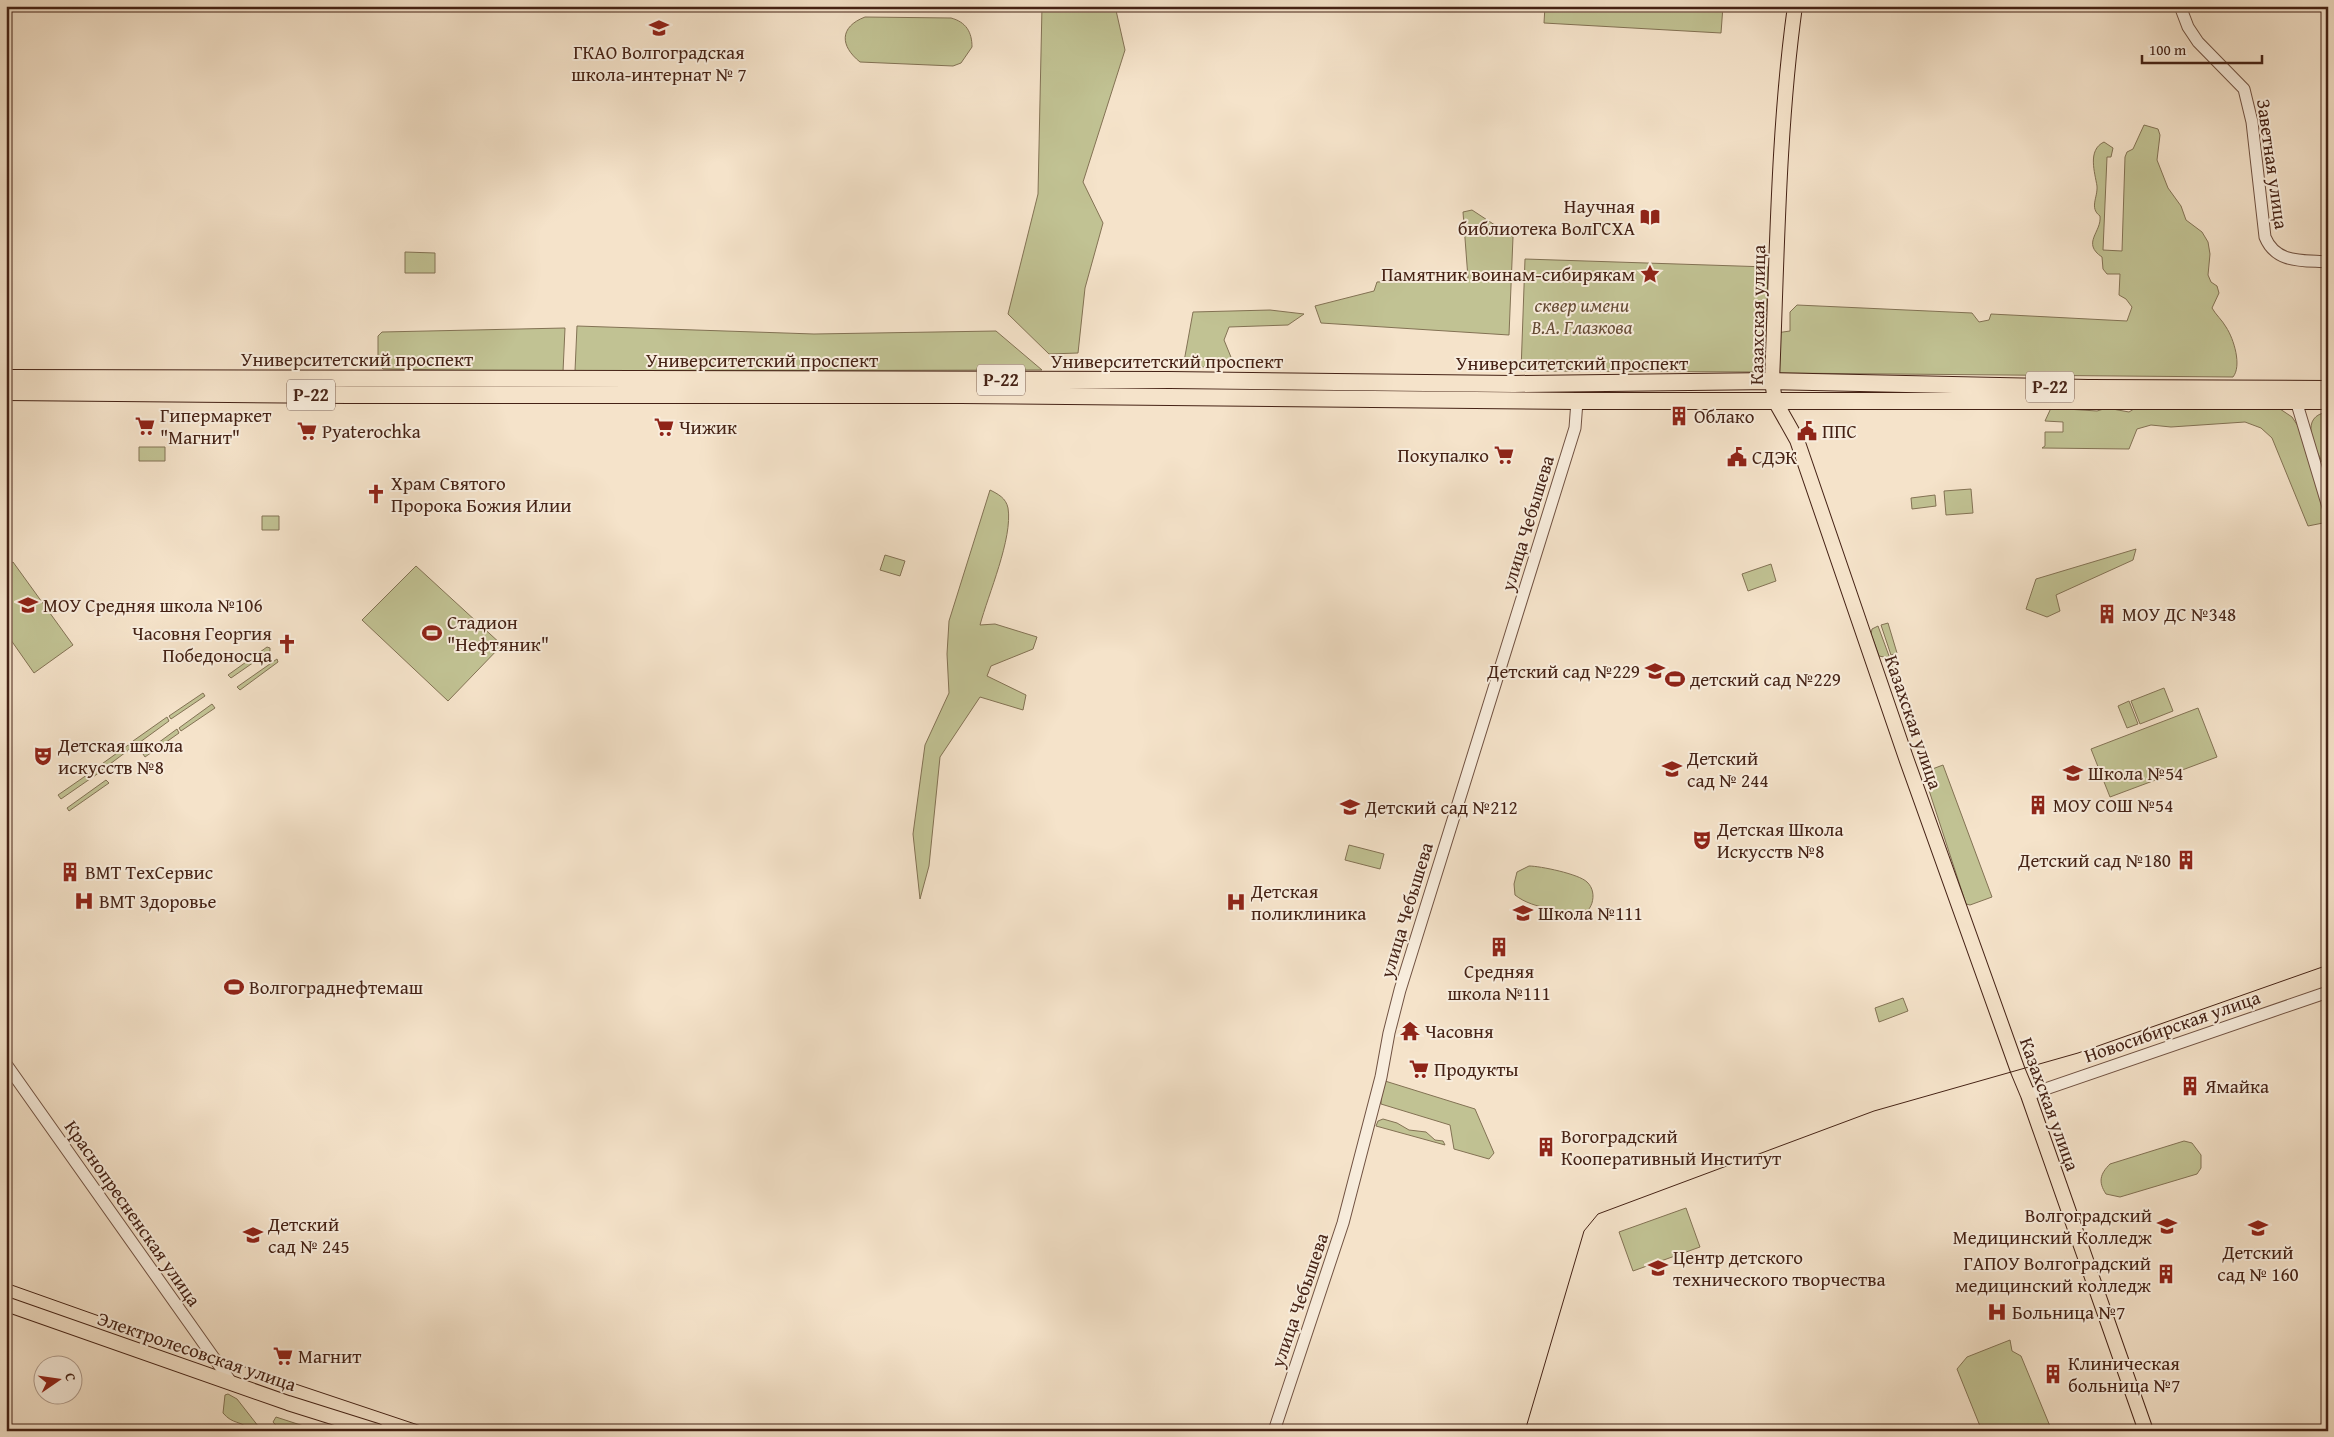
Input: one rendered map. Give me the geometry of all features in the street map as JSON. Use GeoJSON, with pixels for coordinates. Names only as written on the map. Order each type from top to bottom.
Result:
{"type":"FeatureCollection","features":[{"type":"Feature","properties":{"kind":"highway","name":"Университетский проспект"},"geometry":{"type":"LineString","coordinates":[[6,378],[1135,380],[1577,401],[1775,401],[2294,394],[2328,389]]}},
{"type":"Feature","properties":{"kind":"highway","name":"Университетский проспект"},"geometry":{"type":"LineString","coordinates":[[6,392],[341,395],[961,395],[1359,391],[1514,384],[1772,381],[2294,394],[2328,401]]}},
{"type":"Feature","properties":{"kind":"main road","name":"Казахская улица"},"geometry":{"type":"LineString","coordinates":[[1795,6],[1788,66],[1772,381],[1775,401],[1797,440],[1910,767],[2146,1431]]}},
{"type":"Feature","properties":{"kind":"main road","name":"Электролесовская улица"},"geometry":{"type":"LineString","coordinates":[[6,1304],[288,1403],[376,1431]]}},
{"type":"Feature","properties":{"kind":"street","name":"Заветная улица"},"geometry":{"type":"LineString","coordinates":[[2180,6],[2188,27],[2198,42],[2244,88],[2249,104],[2265,237],[2275,254],[2286,259],[2328,262]]}},
{"type":"Feature","properties":{"kind":"street"},"geometry":{"type":"LineString","coordinates":[[2294,394],[2328,507]]}},
{"type":"Feature","properties":{"kind":"street","name":"улица Чебышева"},"geometry":{"type":"LineString","coordinates":[[1274,1431],[1343,1223],[1381,1077],[1389,1033],[1400,990],[1575,428],[1577,401]]}},
{"type":"Feature","properties":{"kind":"street","name":"Новосибирская улица"},"geometry":{"type":"LineString","coordinates":[[2028,1095],[2328,992]]}},
{"type":"Feature","properties":{"kind":"street","name":"Краснопресненская улица"},"geometry":{"type":"LineString","coordinates":[[6,1064],[231,1382]]}},
{"type":"Feature","properties":{"kind":"green space"},"geometry":{"type":"Polygon","coordinates":[[[1042,6],[1115,6],[1125,50],[1083,182],[1103,223],[1085,288],[1078,353],[1049,354],[1008,314],[1038,194],[1042,6]]]}},
{"type":"Feature","properties":{"kind":"green space"},"geometry":{"type":"Polygon","coordinates":[[[1545,6],[1723,6],[1721,33],[1544,23],[1545,6]]]}},
{"type":"Feature","properties":{"kind":"green space"},"geometry":{"type":"Polygon","coordinates":[[[865,17],[951,18],[961,22],[967,28],[971,37],[972,47],[961,63],[953,66],[860,62],[849,50],[845,37],[850,26],[865,17]]]}},
{"type":"Feature","properties":{"kind":"green space"},"geometry":{"type":"Polygon","coordinates":[[[2144,125],[2158,129],[2160,135],[2157,160],[2168,188],[2181,206],[2186,220],[2202,232],[2208,242],[2210,254],[2208,275],[2211,282],[2217,286],[2219,293],[2212,308],[2232,338],[2237,360],[2236,372],[2233,377],[1779,373],[1776,333],[1790,331],[1790,312],[1797,305],[1972,313],[1979,322],[1989,320],[1991,314],[2127,321],[2132,307],[2126,299],[2119,295],[2120,274],[2107,274],[2103,269],[2102,257],[2093,247],[2100,216],[2094,206],[2097,186],[2093,162],[2095,150],[2104,142],[2113,148],[2111,157],[2107,157],[2103,250],[2122,251],[2125,157],[2127,152],[2133,149],[2144,125]]]}},
{"type":"Feature","properties":{"kind":"green space"},"geometry":{"type":"Polygon","coordinates":[[[1472,210],[1513,237],[1509,335],[1321,323],[1315,306],[1374,291],[1377,282],[1468,278],[1463,212],[1472,210]]]}},
{"type":"Feature","properties":{"kind":"green space"},"geometry":{"type":"Polygon","coordinates":[[[405,252],[435,253],[435,273],[405,273],[405,252]]]}},
{"type":"Feature","properties":{"kind":"green space","name":"сквер имени В.А. Глазкова"},"geometry":{"type":"Polygon","coordinates":[[[1525,259],[1768,267],[1765,372],[1521,371],[1525,259]]]}},
{"type":"Feature","properties":{"kind":"green space"},"geometry":{"type":"Polygon","coordinates":[[[1270,310],[1304,314],[1288,325],[1229,327],[1224,340],[1235,367],[1183,367],[1193,312],[1270,310]]]}},
{"type":"Feature","properties":{"kind":"green space"},"geometry":{"type":"Polygon","coordinates":[[[577,326],[814,334],[996,331],[1042,370],[575,371],[577,326]]]}},
{"type":"Feature","properties":{"kind":"green space"},"geometry":{"type":"Polygon","coordinates":[[[565,328],[563,372],[383,369],[378,363],[378,336],[382,332],[565,328]]]}},
{"type":"Feature","properties":{"kind":"green space"},"geometry":{"type":"Polygon","coordinates":[[[2137,407],[2182,409],[2277,407],[2292,417],[2298,426],[2328,522],[2308,526],[2272,438],[2261,428],[2245,422],[2171,427],[2151,425],[2137,429],[2129,449],[2042,448],[2045,446],[2045,432],[2063,432],[2063,422],[2045,421],[2051,408],[2097,411],[2107,408],[2129,412],[2137,407]]]}},
{"type":"Feature","properties":{"kind":"green space"},"geometry":{"type":"Polygon","coordinates":[[[2328,412],[2328,463],[2322,462],[2315,448],[2311,425],[2319,415],[2328,412]]]}},
{"type":"Feature","properties":{"kind":"green space"},"geometry":{"type":"Polygon","coordinates":[[[139,447],[165,447],[165,461],[139,461],[139,447]]]}},
{"type":"Feature","properties":{"kind":"green space"},"geometry":{"type":"Polygon","coordinates":[[[1971,489],[1973,513],[1946,515],[1944,491],[1971,489]]]}},
{"type":"Feature","properties":{"kind":"green space"},"geometry":{"type":"Polygon","coordinates":[[[990,490],[1004,499],[1008,508],[1009,520],[999,566],[980,625],[995,624],[1037,637],[1033,649],[991,666],[987,676],[1026,695],[1023,710],[980,697],[940,757],[929,866],[920,899],[913,834],[925,745],[949,693],[947,654],[949,621],[990,490]]]}},
{"type":"Feature","properties":{"kind":"green space"},"geometry":{"type":"Polygon","coordinates":[[[1935,495],[1936,506],[1912,509],[1911,498],[1935,495]]]}},
{"type":"Feature","properties":{"kind":"green space"},"geometry":{"type":"Polygon","coordinates":[[[262,516],[279,516],[279,530],[262,530],[262,516]]]}},
{"type":"Feature","properties":{"kind":"green space"},"geometry":{"type":"Polygon","coordinates":[[[2136,549],[2133,560],[2056,595],[2060,611],[2047,617],[2026,609],[2036,579],[2136,549]]]}},
{"type":"Feature","properties":{"kind":"green space"},"geometry":{"type":"Polygon","coordinates":[[[885,555],[905,561],[900,576],[880,570],[885,555]]]}},
{"type":"Feature","properties":{"kind":"green space","name":"МОУ Средняя школа №106"},"geometry":{"type":"Polygon","coordinates":[[[13,562],[73,645],[34,673],[6,633],[6,566],[13,562]]]}},
{"type":"Feature","properties":{"kind":"green space"},"geometry":{"type":"Polygon","coordinates":[[[1771,564],[1776,581],[1748,591],[1742,574],[1771,564]]]}},
{"type":"Feature","properties":{"kind":"green space","name":"Стадион \"Нефтяник\""},"geometry":{"type":"Polygon","coordinates":[[[416,566],[502,645],[448,701],[362,620],[416,566]]]}},
{"type":"Feature","properties":{"kind":"green space"},"geometry":{"type":"Polygon","coordinates":[[[1888,623],[1897,653],[1891,655],[1881,625],[1888,623]]]}},
{"type":"Feature","properties":{"kind":"green space"},"geometry":{"type":"Polygon","coordinates":[[[1878,626],[1896,675],[1894,678],[1899,692],[1896,693],[1884,657],[1879,656],[1871,634],[1872,629],[1878,626]]]}},
{"type":"Feature","properties":{"kind":"green space"},"geometry":{"type":"Polygon","coordinates":[[[267,647],[270,648],[270,651],[231,678],[228,675],[267,647]]]}},
{"type":"Feature","properties":{"kind":"green space"},"geometry":{"type":"Polygon","coordinates":[[[277,659],[278,662],[240,690],[237,687],[277,659]]]}},
{"type":"Feature","properties":{"kind":"green space"},"geometry":{"type":"Polygon","coordinates":[[[2164,688],[2173,711],[2140,724],[2131,701],[2164,688]]]}},
{"type":"Feature","properties":{"kind":"green space"},"geometry":{"type":"Polygon","coordinates":[[[203,693],[205,696],[171,719],[169,716],[203,693]]]}},
{"type":"Feature","properties":{"kind":"green space"},"geometry":{"type":"Polygon","coordinates":[[[2129,701],[2138,724],[2127,728],[2118,706],[2129,701]]]}},
{"type":"Feature","properties":{"kind":"green space"},"geometry":{"type":"Polygon","coordinates":[[[212,704],[215,708],[181,731],[179,728],[212,704]]]}},
{"type":"Feature","properties":{"kind":"green space"},"geometry":{"type":"Polygon","coordinates":[[[2198,708],[2217,757],[2110,797],[2091,749],[2198,708]]]}},
{"type":"Feature","properties":{"kind":"green space"},"geometry":{"type":"Polygon","coordinates":[[[167,717],[169,721],[136,745],[133,741],[167,717]]]}},
{"type":"Feature","properties":{"kind":"green space"},"geometry":{"type":"Polygon","coordinates":[[[177,729],[179,733],[145,757],[143,754],[177,729]]]}},
{"type":"Feature","properties":{"kind":"green space"},"geometry":{"type":"Polygon","coordinates":[[[131,743],[134,746],[102,770],[99,766],[131,743]]]}},
{"type":"Feature","properties":{"kind":"green space"},"geometry":{"type":"Polygon","coordinates":[[[1943,765],[1992,897],[1970,905],[1966,904],[1925,778],[1927,771],[1943,765]]]}},
{"type":"Feature","properties":{"kind":"green space"},"geometry":{"type":"Polygon","coordinates":[[[97,768],[100,772],[61,799],[58,795],[97,768]]]}},
{"type":"Feature","properties":{"kind":"green space"},"geometry":{"type":"Polygon","coordinates":[[[106,780],[109,783],[69,811],[67,808],[106,780]]]}},
{"type":"Feature","properties":{"kind":"green space"},"geometry":{"type":"Polygon","coordinates":[[[1349,845],[1384,854],[1380,869],[1345,860],[1349,845]]]}},
{"type":"Feature","properties":{"kind":"green space"},"geometry":{"type":"Polygon","coordinates":[[[1529,866],[1568,873],[1587,882],[1593,892],[1593,898],[1586,913],[1581,916],[1572,917],[1531,904],[1515,895],[1514,884],[1517,872],[1529,866]]]}},
{"type":"Feature","properties":{"kind":"green space"},"geometry":{"type":"Polygon","coordinates":[[[1903,998],[1908,1011],[1879,1022],[1875,1008],[1903,998]]]}},
{"type":"Feature","properties":{"kind":"green space"},"geometry":{"type":"Polygon","coordinates":[[[1381,1077],[1385,1081],[1475,1109],[1494,1153],[1489,1159],[1454,1149],[1450,1125],[1381,1104],[1381,1077]]]}},
{"type":"Feature","properties":{"kind":"green space"},"geometry":{"type":"Polygon","coordinates":[[[1383,1119],[1397,1123],[1409,1130],[1426,1132],[1435,1140],[1443,1141],[1445,1145],[1376,1126],[1378,1121],[1383,1119]]]}},
{"type":"Feature","properties":{"kind":"green space"},"geometry":{"type":"Polygon","coordinates":[[[2184,1141],[2192,1143],[2201,1155],[2201,1168],[2197,1174],[2120,1197],[2106,1194],[2101,1178],[2110,1164],[2184,1141]]]}},
{"type":"Feature","properties":{"kind":"green space"},"geometry":{"type":"Polygon","coordinates":[[[1686,1208],[1700,1247],[1633,1271],[1619,1232],[1686,1208]]]}},
{"type":"Feature","properties":{"kind":"green space"},"geometry":{"type":"Polygon","coordinates":[[[2010,1340],[2012,1351],[2021,1356],[2052,1431],[1982,1431],[1957,1369],[1967,1357],[2010,1340]]]}},
{"type":"Feature","properties":{"kind":"green space"},"geometry":{"type":"Polygon","coordinates":[[[228,1394],[237,1399],[262,1431],[249,1430],[223,1413],[225,1395],[228,1394]]]}},
{"type":"Feature","properties":{"kind":"green space"},"geometry":{"type":"Polygon","coordinates":[[[276,1417],[319,1431],[281,1431],[273,1422],[276,1417]]]}},
{"type":"Feature","properties":{"kind":"tram line"},"geometry":{"type":"LineString","coordinates":[[1525,1431],[1584,1231],[1598,1214],[1874,1111],[2078,1053],[2328,965]]}},
{"type":"Feature","properties":{"kind":"tram line"},"geometry":{"type":"LineString","coordinates":[[6,1283],[212,1356],[436,1431]]}},
{"type":"Feature","properties":{"kind":"place","name":"ГКАО Волгоградская школа-интернат № 7"},"geometry":{"type":"Point","coordinates":[659,28]}},
{"type":"Feature","properties":{"kind":"place","name":"Научная библиотека ВолГСХА"},"geometry":{"type":"Point","coordinates":[1650,217]}},
{"type":"Feature","properties":{"kind":"place","name":"Памятник воинам-сибирякам"},"geometry":{"type":"Point","coordinates":[1650,274]}},
{"type":"Feature","properties":{"kind":"place","name":"Облако"},"geometry":{"type":"Point","coordinates":[1679,416]}},
{"type":"Feature","properties":{"kind":"place","name":"Гипермаркет \"Магнит\""},"geometry":{"type":"Point","coordinates":[145,426]}},
{"type":"Feature","properties":{"kind":"place","name":"Чижик"},"geometry":{"type":"Point","coordinates":[664,427]}},
{"type":"Feature","properties":{"kind":"place","name":"Pyaterochka"},"geometry":{"type":"Point","coordinates":[307,431]}},
{"type":"Feature","properties":{"kind":"place","name":"ППС"},"geometry":{"type":"Point","coordinates":[1807,431]}},
{"type":"Feature","properties":{"kind":"place","name":"Покупалко"},"geometry":{"type":"Point","coordinates":[1504,455]}},
{"type":"Feature","properties":{"kind":"place","name":"СДЭК"},"geometry":{"type":"Point","coordinates":[1737,457]}},
{"type":"Feature","properties":{"kind":"place","name":"Храм Святого Пророка Божия Илии"},"geometry":{"type":"Point","coordinates":[376,494]}},
{"type":"Feature","properties":{"kind":"place","name":"МОУ Средняя школа №106"},"geometry":{"type":"Point","coordinates":[28,605]}},
{"type":"Feature","properties":{"kind":"place","name":"МОУ ДС №348"},"geometry":{"type":"Point","coordinates":[2107,614]}},
{"type":"Feature","properties":{"kind":"place","name":"Стадион \"Нефтяник\""},"geometry":{"type":"Point","coordinates":[432,633]}},
{"type":"Feature","properties":{"kind":"place","name":"Часовня Георгия Победоносца"},"geometry":{"type":"Point","coordinates":[287,644]}},
{"type":"Feature","properties":{"kind":"place","name":"Детский сад №229"},"geometry":{"type":"Point","coordinates":[1655,671]}},
{"type":"Feature","properties":{"kind":"place","name":"детский сад №229"},"geometry":{"type":"Point","coordinates":[1675,679]}},
{"type":"Feature","properties":{"kind":"place","name":"Детская школа искусств №8"},"geometry":{"type":"Point","coordinates":[43,756]}},
{"type":"Feature","properties":{"kind":"place","name":"Детский сад № 244"},"geometry":{"type":"Point","coordinates":[1672,769]}},
{"type":"Feature","properties":{"kind":"place","name":"Школа №54"},"geometry":{"type":"Point","coordinates":[2073,773]}},
{"type":"Feature","properties":{"kind":"place","name":"МОУ СОШ №54"},"geometry":{"type":"Point","coordinates":[2038,805]}},
{"type":"Feature","properties":{"kind":"place","name":"Детский сад №212"},"geometry":{"type":"Point","coordinates":[1350,807]}},
{"type":"Feature","properties":{"kind":"place","name":"Детская Школа Искусств №8"},"geometry":{"type":"Point","coordinates":[1702,840]}},
{"type":"Feature","properties":{"kind":"place","name":"Детский сад №180"},"geometry":{"type":"Point","coordinates":[2186,860]}},
{"type":"Feature","properties":{"kind":"place","name":"ВМТ ТехСервис"},"geometry":{"type":"Point","coordinates":[70,872]}},
{"type":"Feature","properties":{"kind":"place","name":"ВМТ Здоровье"},"geometry":{"type":"Point","coordinates":[84,901]}},
{"type":"Feature","properties":{"kind":"place","name":"Детская поликлиника"},"geometry":{"type":"Point","coordinates":[1236,902]}},
{"type":"Feature","properties":{"kind":"place","name":"Школа №111"},"geometry":{"type":"Point","coordinates":[1523,913]}},
{"type":"Feature","properties":{"kind":"place","name":"Средняя школа №111"},"geometry":{"type":"Point","coordinates":[1499,947]}},
{"type":"Feature","properties":{"kind":"place","name":"Волгограднефтемаш"},"geometry":{"type":"Point","coordinates":[234,987]}},
{"type":"Feature","properties":{"kind":"place","name":"Часовня"},"geometry":{"type":"Point","coordinates":[1410,1031]}},
{"type":"Feature","properties":{"kind":"place","name":"Продукты"},"geometry":{"type":"Point","coordinates":[1419,1069]}},
{"type":"Feature","properties":{"kind":"place","name":"Ямайка"},"geometry":{"type":"Point","coordinates":[2190,1086]}},
{"type":"Feature","properties":{"kind":"place","name":"Вогоградский Кооперативный Институт"},"geometry":{"type":"Point","coordinates":[1546,1147]}},
{"type":"Feature","properties":{"kind":"place","name":"Волгоградский Медицинский Колледж"},"geometry":{"type":"Point","coordinates":[2167,1226]}},
{"type":"Feature","properties":{"kind":"place","name":"Детский сад № 160"},"geometry":{"type":"Point","coordinates":[2258,1228]}},
{"type":"Feature","properties":{"kind":"place","name":"Детский сад № 245"},"geometry":{"type":"Point","coordinates":[253,1235]}},
{"type":"Feature","properties":{"kind":"place","name":"Центр детского технического творчества"},"geometry":{"type":"Point","coordinates":[1658,1268]}},
{"type":"Feature","properties":{"kind":"place","name":"ГАПОУ Волгоградский медицинский колледж"},"geometry":{"type":"Point","coordinates":[2166,1274]}},
{"type":"Feature","properties":{"kind":"place","name":"Больница №7"},"geometry":{"type":"Point","coordinates":[1997,1312]}},
{"type":"Feature","properties":{"kind":"place","name":"Магнит"},"geometry":{"type":"Point","coordinates":[283,1356]}},
{"type":"Feature","properties":{"kind":"place","name":"Клиническая больница №7"},"geometry":{"type":"Point","coordinates":[2053,1374]}}]}
